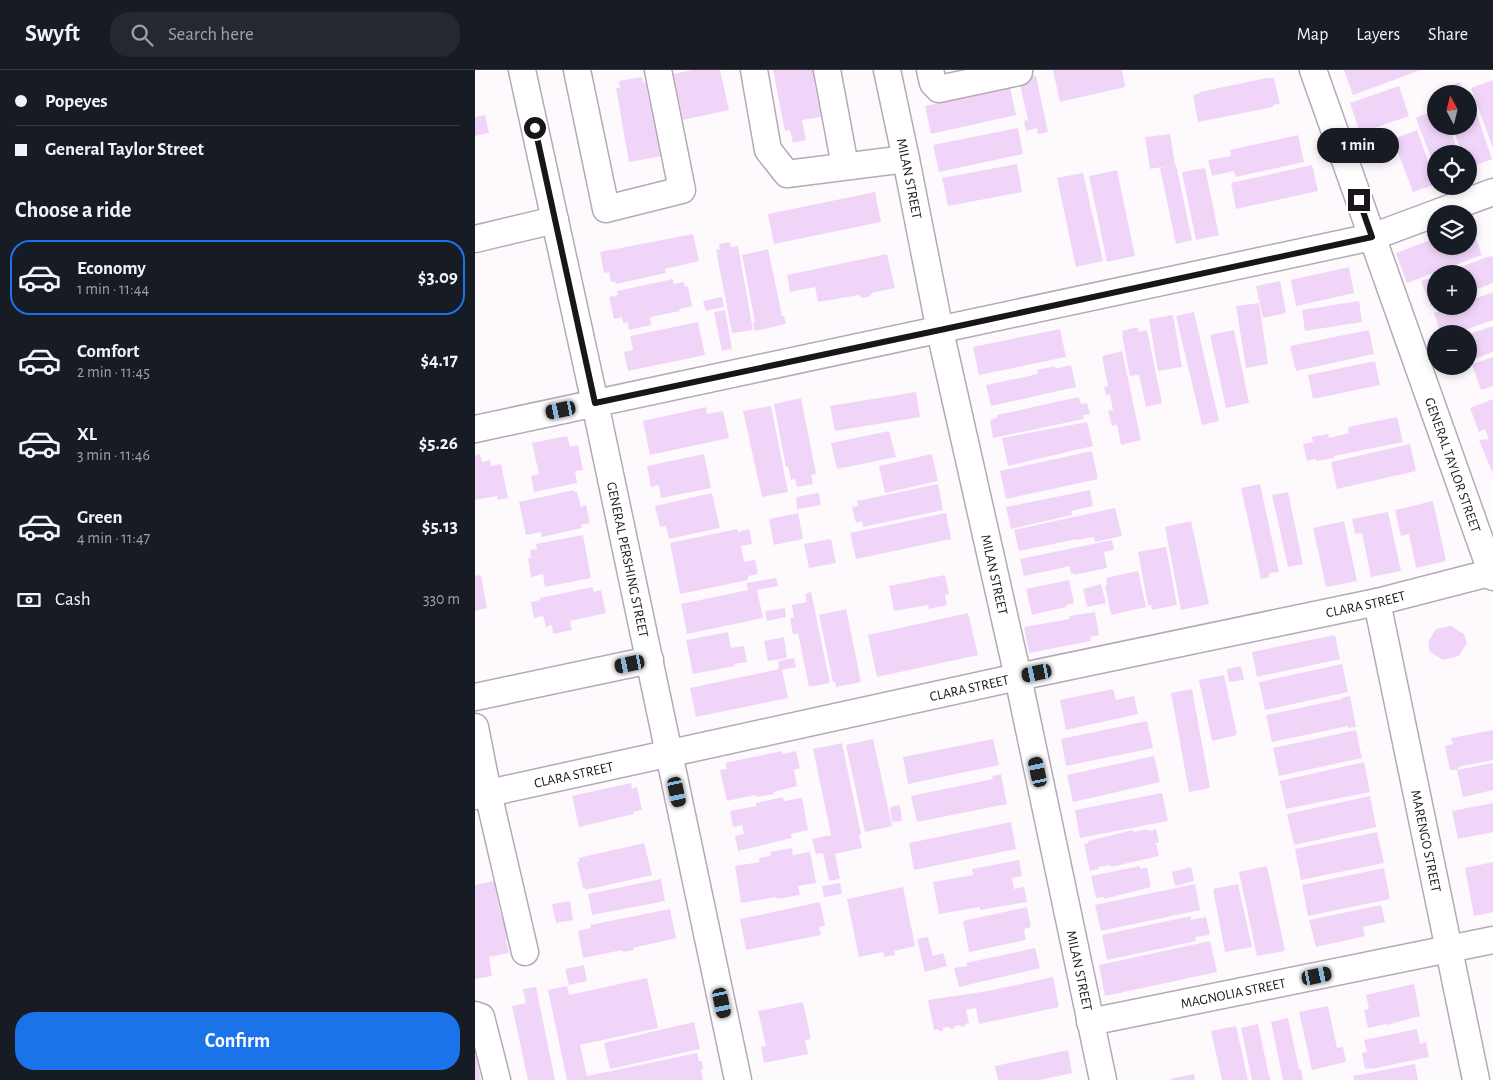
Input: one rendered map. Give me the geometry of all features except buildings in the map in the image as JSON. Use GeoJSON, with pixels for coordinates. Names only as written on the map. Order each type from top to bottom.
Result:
{"type":"FeatureCollection","features":[{"type":"Feature","properties":{"kind":"street","name":"GENERAL PERSHING STREET"},"geometry":{"type":"LineString","coordinates":[[522,70],[650,660],[738,1080]]}},
{"type":"Feature","properties":{"kind":"street"},"geometry":{"type":"LineString","coordinates":[[577,70],[606,209],[682,190],[659,70]]}},
{"type":"Feature","properties":{"kind":"street"},"geometry":{"type":"LineString","coordinates":[[754,70],[768,150],[787,174],[907,158]]}},
{"type":"Feature","properties":{"kind":"street"},"geometry":{"type":"LineString","coordinates":[[827,70],[845,166]]}},
{"type":"Feature","properties":{"kind":"street"},"geometry":{"type":"LineString","coordinates":[[889,82],[931,77],[939,89],[1019,72],[1019,70]]}},
{"type":"Feature","properties":{"kind":"street","name":"GENERAL TAYLOR STREET"},"geometry":{"type":"LineString","coordinates":[[1313,70],[1493,574]]}},
{"type":"Feature","properties":{"kind":"street","name":"MILAN STREET"},"geometry":{"type":"LineString","coordinates":[[889,82],[907,158],[940,330],[1018,677],[1103,1080]]}},
{"type":"Feature","properties":{"kind":"street"},"geometry":{"type":"LineString","coordinates":[[475,429],[1372,237],[1493,192]]}},
{"type":"Feature","properties":{"kind":"street"},"geometry":{"type":"LineString","coordinates":[[475,239],[555,220]]}},
{"type":"Feature","properties":{"kind":"street","name":"CLARA STREET"},"geometry":{"type":"LineString","coordinates":[[482,794],[1018,677],[1377,602],[1493,574]]}},
{"type":"Feature","properties":{"kind":"street","name":"MARENGO STREET"},"geometry":{"type":"LineString","coordinates":[[1377,602],[1477,1080]]}},
{"type":"Feature","properties":{"kind":"street"},"geometry":{"type":"LineString","coordinates":[[475,696],[650,660]]}},
{"type":"Feature","properties":{"kind":"street"},"geometry":{"type":"LineString","coordinates":[[475,728],[482,794],[525,952]]}},
{"type":"Feature","properties":{"kind":"street","name":"MAGNOLIA STREET"},"geometry":{"type":"LineString","coordinates":[[1090,1022],[1493,940]]}},
{"type":"Feature","properties":{"kind":"street"},"geometry":{"type":"LineString","coordinates":[[475,1015],[481,1016],[497,1080]]}},
{"type":"Feature","properties":{"kind":"route"},"geometry":{"type":"LineString","coordinates":[[535,128],[595,403],[1372,237],[1359,200]]}}]}
